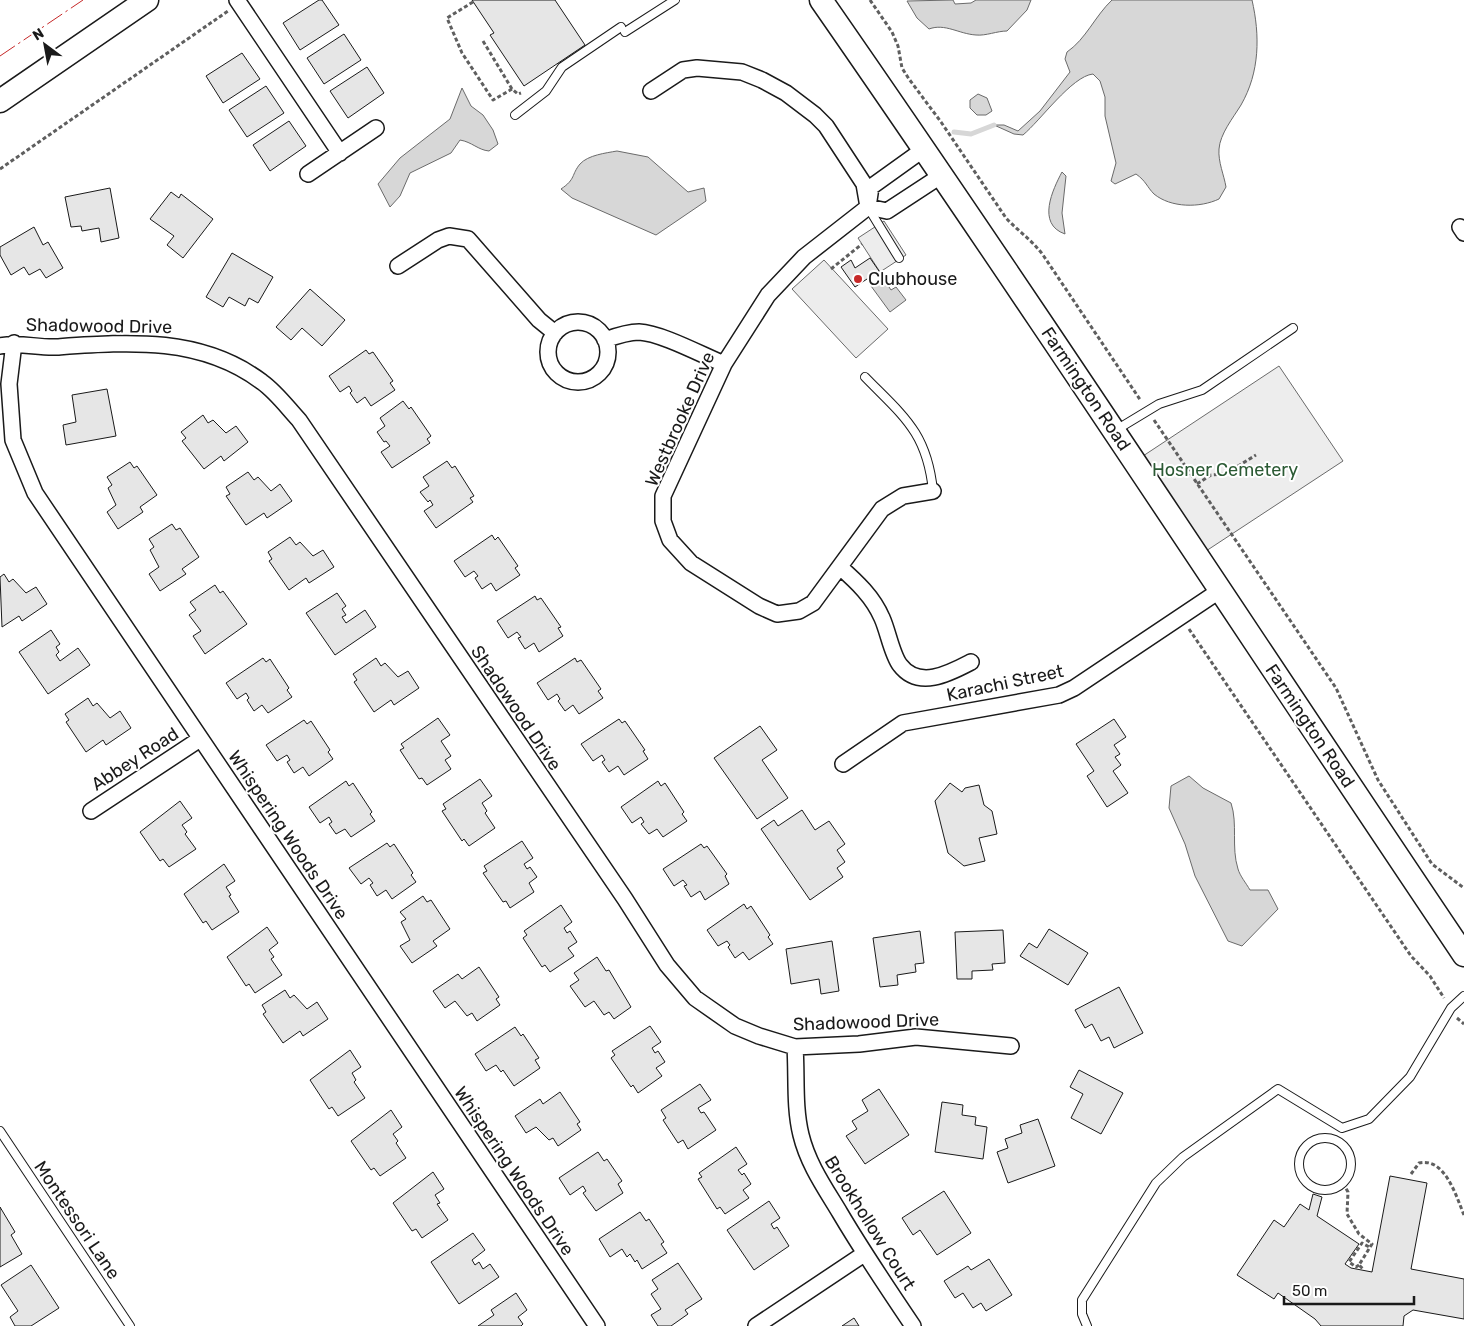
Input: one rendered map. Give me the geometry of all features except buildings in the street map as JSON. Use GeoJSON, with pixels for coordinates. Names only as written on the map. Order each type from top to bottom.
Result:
{"type":"FeatureCollection","features":[{"type":"Feature","properties":{"kind":"street"},"geometry":{"type":"LineString","coordinates":[[0,101],[147,0]]}},
{"type":"Feature","properties":{"kind":"street","name":"Farmington Road"},"geometry":{"type":"LineString","coordinates":[[821,0],[1115,431],[1219,591],[1464,955]]}},
{"type":"Feature","properties":{"kind":"street"},"geometry":{"type":"LineString","coordinates":[[238,2],[340,152]]}},
{"type":"Feature","properties":{"kind":"street"},"geometry":{"type":"LineString","coordinates":[[651,91],[683,70],[696,68],[742,72],[762,80],[786,93],[815,114],[826,126],[864,184],[868,207]]}},
{"type":"Feature","properties":{"kind":"street"},"geometry":{"type":"LineString","coordinates":[[308,174],[376,128]]}},
{"type":"Feature","properties":{"kind":"street"},"geometry":{"type":"LineString","coordinates":[[868,207],[871,187],[924,149]]}},
{"type":"Feature","properties":{"kind":"street"},"geometry":{"type":"LineString","coordinates":[[868,207],[887,211],[942,175]]}},
{"type":"Feature","properties":{"kind":"street","name":"Westbrooke Drive"},"geometry":{"type":"LineString","coordinates":[[868,207],[804,257],[768,295],[724,364],[663,496],[663,521],[670,540],[691,563],[759,606],[777,614],[799,611],[813,604],[882,509],[903,496],[933,491]]}},
{"type":"Feature","properties":{"kind":"street"},"geometry":{"type":"LineString","coordinates":[[398,266],[438,240],[449,236],[468,239],[538,320],[555,333]]}},
{"type":"Feature","properties":{"kind":"street"},"geometry":{"type":"LineString","coordinates":[[582,322],[600,331],[605,340],[607,359],[603,368],[597,375],[579,382],[560,376],[549,361],[550,341],[555,333],[563,326],[582,322]]}},
{"type":"Feature","properties":{"kind":"street"},"geometry":{"type":"LineString","coordinates":[[605,340],[622,334],[640,332],[724,364]]}},
{"type":"Feature","properties":{"kind":"street","name":"Shadowood Drive"},"geometry":{"type":"LineString","coordinates":[[0,334],[7,345],[40,348],[114,343],[177,345],[201,352],[246,370],[263,382],[299,420],[680,983],[695,998],[735,1026],[795,1047],[859,1044],[916,1037],[1011,1046]]}},
{"type":"Feature","properties":{"kind":"street","name":"Whispering Woods Drive"},"geometry":{"type":"LineString","coordinates":[[7,345],[12,440],[26,474],[40,500],[596,1326]]}},
{"type":"Feature","properties":{"kind":"street"},"geometry":{"type":"LineString","coordinates":[[840,568],[871,598],[882,618],[900,665],[910,673],[921,677],[937,678],[971,662]]}},
{"type":"Feature","properties":{"kind":"street","name":"Karachi Street"},"geometry":{"type":"LineString","coordinates":[[843,764],[903,724],[1059,695],[1074,688],[1219,591]]}},
{"type":"Feature","properties":{"kind":"street","name":"Abbey Road"},"geometry":{"type":"LineString","coordinates":[[91,811],[200,739]]}},
{"type":"Feature","properties":{"kind":"street","name":"Brookhollow Court"},"geometry":{"type":"LineString","coordinates":[[795,1047],[797,1108],[801,1134],[808,1156],[817,1176],[864,1254],[913,1326]]}},
{"type":"Feature","properties":{"kind":"street"},"geometry":{"type":"LineString","coordinates":[[756,1326],[864,1254]]}},
{"type":"Feature","properties":{"kind":"lane"},"geometry":{"type":"LineString","coordinates":[[515,114],[549,87],[562,67],[675,0]]}},
{"type":"Feature","properties":{"kind":"lane"},"geometry":{"type":"LineString","coordinates":[[868,207],[899,258]]}},
{"type":"Feature","properties":{"kind":"lane"},"geometry":{"type":"LineString","coordinates":[[1115,431],[1147,410],[1202,390],[1293,328]]}},
{"type":"Feature","properties":{"kind":"lane"},"geometry":{"type":"LineString","coordinates":[[865,377],[908,421],[923,443],[931,469],[933,491]]}},
{"type":"Feature","properties":{"kind":"lane"},"geometry":{"type":"LineString","coordinates":[[1335,1139],[1342,1128],[1370,1119],[1410,1077],[1451,1008],[1464,996]]}},
{"type":"Feature","properties":{"kind":"lane"},"geometry":{"type":"LineString","coordinates":[[1087,1326],[1082,1314],[1082,1300],[1156,1183],[1183,1157],[1278,1089],[1342,1128]]}},
{"type":"Feature","properties":{"kind":"lane","name":"Montessori Lane"},"geometry":{"type":"LineString","coordinates":[[0,1132],[130,1326]]}},
{"type":"Feature","properties":{"kind":"lane"},"geometry":{"type":"LineString","coordinates":[[1326,1137],[1335,1139],[1343,1144],[1351,1159],[1351,1168],[1343,1183],[1328,1190],[1310,1187],[1304,1181],[1298,1165],[1303,1148],[1310,1142],[1326,1137]]}},
{"type":"Feature","properties":{"kind":"path"},"geometry":{"type":"LineString","coordinates":[[870,0],[892,32],[898,46],[902,68],[908,79],[941,122],[1006,218],[1018,231],[1032,240],[1336,688],[1378,780],[1432,864],[1464,888]]}},
{"type":"Feature","properties":{"kind":"path"},"geometry":{"type":"LineString","coordinates":[[0,168],[238,2]]}},
{"type":"Feature","properties":{"kind":"path"},"geometry":{"type":"LineString","coordinates":[[473,2],[447,18],[462,53],[493,100],[512,89]]}},
{"type":"Feature","properties":{"kind":"path"},"geometry":{"type":"LineString","coordinates":[[483,41],[512,89],[518,94],[549,87]]}},
{"type":"Feature","properties":{"kind":"path"},"geometry":{"type":"LineString","coordinates":[[831,268],[862,244]]}},
{"type":"Feature","properties":{"kind":"path"},"geometry":{"type":"LineString","coordinates":[[1197,484],[1212,475],[1225,474],[1256,455]]}},
{"type":"Feature","properties":{"kind":"path"},"geometry":{"type":"LineString","coordinates":[[1180,617],[1411,956],[1430,976],[1464,1024]]}},
{"type":"Feature","properties":{"kind":"path"},"geometry":{"type":"LineString","coordinates":[[1411,1174],[1419,1163],[1432,1162],[1438,1166],[1453,1190],[1464,1215]]}},
{"type":"Feature","properties":{"kind":"path"},"geometry":{"type":"LineString","coordinates":[[1343,1183],[1348,1192],[1348,1214],[1359,1234],[1371,1242],[1371,1248],[1359,1265],[1356,1267],[1349,1262],[1362,1243],[1371,1248]]}},
{"type":"Feature","properties":{"kind":"path"},"geometry":{"type":"LineString","coordinates":[[1359,1265],[1364,1270]]}},
{"type":"Feature","properties":{"kind":"shaded area"},"geometry":{"type":"Polygon","coordinates":[[[953,0],[955,4],[971,3],[976,0],[1031,0],[1027,10],[1007,31],[980,35],[941,27],[929,29],[917,18],[907,1],[953,0]]]}},
{"type":"Feature","properties":{"kind":"shaded area"},"geometry":{"type":"Polygon","coordinates":[[[1112,0],[1252,0],[1257,40],[1255,67],[1247,92],[1224,132],[1220,143],[1219,159],[1226,187],[1219,199],[1195,205],[1177,204],[1161,199],[1154,194],[1136,174],[1115,184],[1111,181],[1116,163],[1105,116],[1105,97],[1100,81],[1093,74],[1076,82],[1066,90],[1023,135],[1014,134],[994,125],[1004,125],[1018,131],[1040,111],[1070,72],[1065,59],[1067,52],[1080,41],[1112,0]]]}},
{"type":"Feature","properties":{"kind":"shaded area"},"geometry":{"type":"Polygon","coordinates":[[[462,88],[471,106],[483,115],[493,130],[498,144],[489,151],[460,140],[451,153],[410,173],[400,196],[390,207],[378,184],[400,158],[450,119],[462,88]]]}},
{"type":"Feature","properties":{"kind":"shaded area"},"geometry":{"type":"Polygon","coordinates":[[[978,94],[987,98],[992,111],[986,115],[977,115],[970,108],[970,100],[978,94]]]}},
{"type":"Feature","properties":{"kind":"shaded area"},"geometry":{"type":"Polygon","coordinates":[[[617,151],[648,157],[688,192],[704,188],[706,201],[656,235],[572,198],[561,189],[571,180],[583,161],[597,155],[617,151]]]}},
{"type":"Feature","properties":{"kind":"shaded area"},"geometry":{"type":"Polygon","coordinates":[[[1062,172],[1066,176],[1062,213],[1065,234],[1056,229],[1051,222],[1049,214],[1051,196],[1062,172]]]}},
{"type":"Feature","properties":{"kind":"shaded area"},"geometry":{"type":"Polygon","coordinates":[[[884,221],[906,255],[880,272],[858,238],[884,221]]]}},
{"type":"Feature","properties":{"kind":"shaded area"},"geometry":{"type":"Polygon","coordinates":[[[824,260],[888,329],[856,358],[792,289],[824,260]]]}},
{"type":"Feature","properties":{"kind":"shaded area"},"geometry":{"type":"Polygon","coordinates":[[[883,278],[891,290],[896,287],[906,300],[890,312],[871,286],[883,278]]]}},
{"type":"Feature","properties":{"kind":"shaded area","name":"Hosner Cemetery"},"geometry":{"type":"Polygon","coordinates":[[[1279,366],[1343,461],[1206,551],[1143,456],[1279,366]]]}},
{"type":"Feature","properties":{"kind":"shaded area"},"geometry":{"type":"Polygon","coordinates":[[[1189,776],[1203,788],[1231,803],[1234,819],[1236,861],[1239,872],[1250,890],[1268,890],[1278,909],[1242,946],[1228,941],[1195,876],[1185,844],[1169,808],[1171,786],[1189,776]]]}},
{"type":"Feature","properties":{"kind":"waterway"},"geometry":{"type":"LineString","coordinates":[[954,132],[971,134],[994,125]]}},
{"type":"Feature","properties":{"kind":"power"},"geometry":{"type":"LineString","coordinates":[[0,56],[83,0]]}},
{"type":"Feature","properties":{"kind":"place","name":"Clubhouse"},"geometry":{"type":"Point","coordinates":[858,279]}}]}
